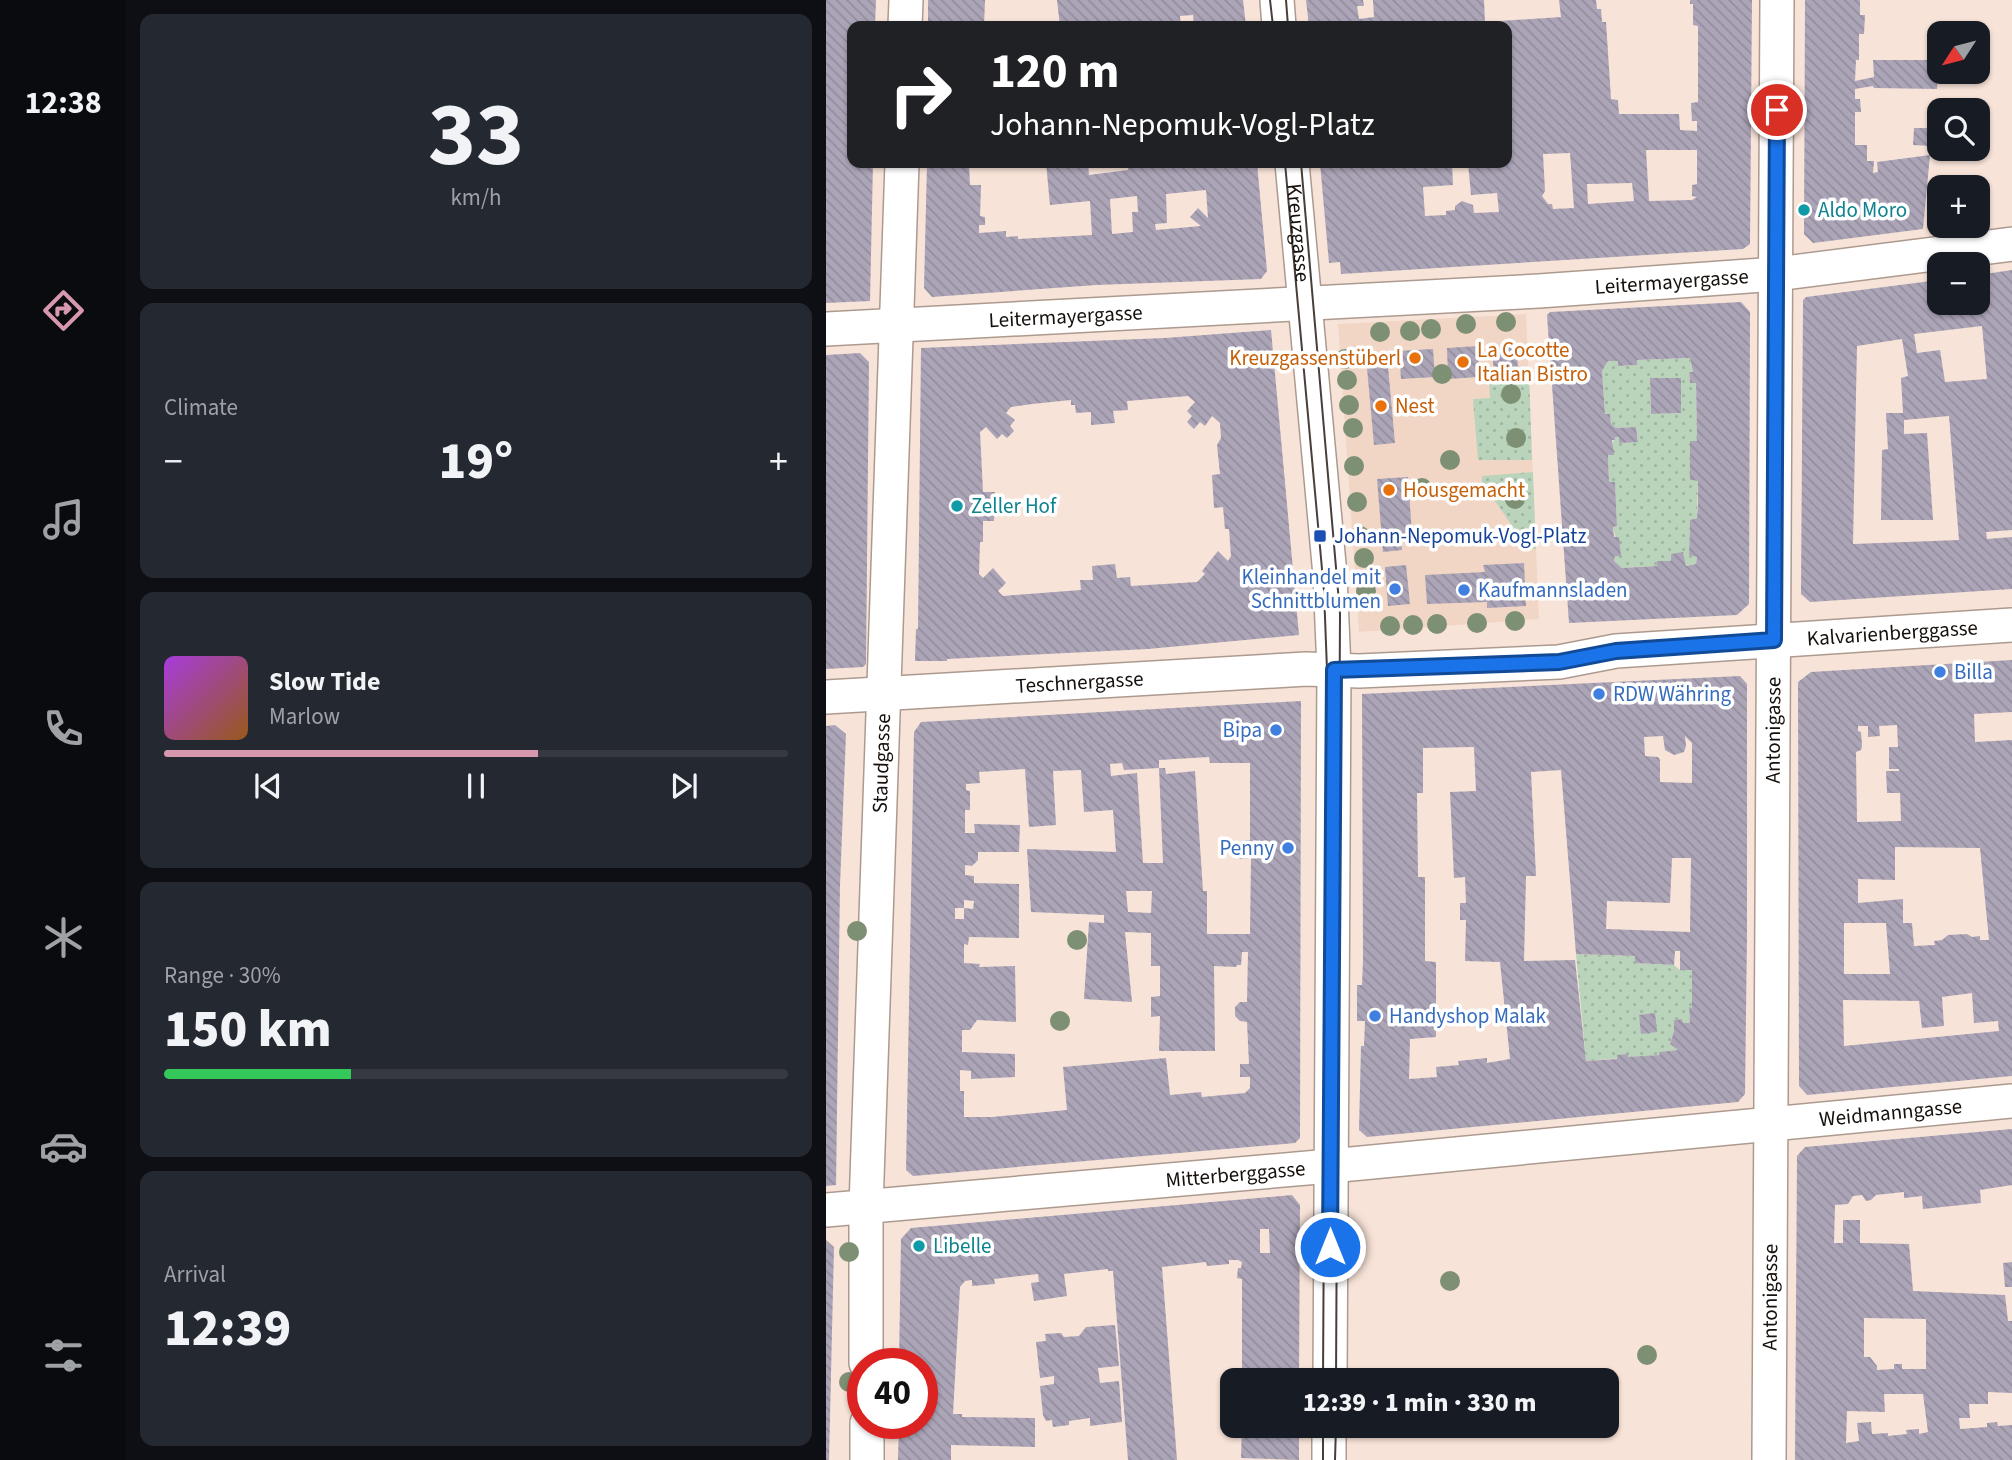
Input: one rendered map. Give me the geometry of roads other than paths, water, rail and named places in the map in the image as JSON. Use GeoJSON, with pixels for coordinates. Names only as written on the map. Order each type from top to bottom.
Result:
{"type":"FeatureCollection","features":[{"type":"Feature","properties":{"kind":"street"},"geometry":{"type":"LineString","coordinates":[[905,21],[906,0]]}},
{"type":"Feature","properties":{"kind":"street"},"geometry":{"type":"LineString","coordinates":[[1277,0],[1279,21]]}},
{"type":"Feature","properties":{"kind":"street","name":"Antonigasse"},"geometry":{"type":"LineString","coordinates":[[1769,1460],[1777,0]]}},
{"type":"Feature","properties":{"kind":"street","name":"Staudgasse"},"geometry":{"type":"LineString","coordinates":[[866,1348],[866,1207],[902,168]]}},
{"type":"Feature","properties":{"kind":"street","name":"Kreuzgasse"},"geometry":{"type":"LineString","coordinates":[[1292,168],[1305,303]]}},
{"type":"Feature","properties":{"kind":"street","name":"Leitermayergasse"},"geometry":{"type":"LineString","coordinates":[[826,329],[1539,290],[1777,274],[2012,244]]}},
{"type":"Feature","properties":{"kind":"street"},"geometry":{"type":"LineString","coordinates":[[1305,303],[1330,575],[1334,670],[1329,1368]]}},
{"type":"Feature","properties":{"kind":"street","name":"Kalvarienberggasse"},"geometry":{"type":"LineString","coordinates":[[1774,640],[2012,625]]}},
{"type":"Feature","properties":{"kind":"street"},"geometry":{"type":"LineString","coordinates":[[1334,670],[1559,662],[1616,651],[1774,640]]}},
{"type":"Feature","properties":{"kind":"street","name":"Teschnergasse"},"geometry":{"type":"LineString","coordinates":[[826,697],[1306,669],[1334,670]]}},
{"type":"Feature","properties":{"kind":"street","name":"Weidmanngasse"},"geometry":{"type":"LineString","coordinates":[[1771,1123],[2012,1101]]}},
{"type":"Feature","properties":{"kind":"street","name":"Mitterberggasse"},"geometry":{"type":"LineString","coordinates":[[826,1210],[1331,1166],[1771,1123]]}},
{"type":"Feature","properties":{"kind":"street"},"geometry":{"type":"LineString","coordinates":[[1329,1438],[1329,1460]]}},
{"type":"Feature","properties":{"kind":"street"},"geometry":{"type":"LineString","coordinates":[[867,1439],[867,1460]]}},
{"type":"Feature","properties":{"kind":"tram line"},"geometry":{"type":"LineString","coordinates":[[1270,0],[1272,21]]}},
{"type":"Feature","properties":{"kind":"tram line"},"geometry":{"type":"LineString","coordinates":[[1286,0],[1288,21]]}},
{"type":"Feature","properties":{"kind":"tram line"},"geometry":{"type":"LineString","coordinates":[[1285,168],[1324,591],[1327,670],[1323,1368]]}},
{"type":"Feature","properties":{"kind":"tram line"},"geometry":{"type":"LineString","coordinates":[[1301,168],[1340,614],[1336,1368]]}},
{"type":"Feature","properties":{"kind":"tram line"},"geometry":{"type":"LineString","coordinates":[[1323,1438],[1323,1460]]}},
{"type":"Feature","properties":{"kind":"tram line"},"geometry":{"type":"LineString","coordinates":[[1335,1460],[1336,1438]]}},
{"type":"Feature","properties":{"kind":"place","name":"Aldo Moro"},"geometry":{"type":"Point","coordinates":[1804,210]}},
{"type":"Feature","properties":{"kind":"place","name":"Kreuzgassenstüberl"},"geometry":{"type":"Point","coordinates":[1415,358]}},
{"type":"Feature","properties":{"kind":"place","name":"La Cocotte Italian Bistro"},"geometry":{"type":"Point","coordinates":[1463,362]}},
{"type":"Feature","properties":{"kind":"place","name":"Nest"},"geometry":{"type":"Point","coordinates":[1381,406]}},
{"type":"Feature","properties":{"kind":"place","name":"Housgemacht"},"geometry":{"type":"Point","coordinates":[1389,490]}},
{"type":"Feature","properties":{"kind":"place","name":"Zeller Hof"},"geometry":{"type":"Point","coordinates":[957,506]}},
{"type":"Feature","properties":{"kind":"place","name":"Johann-Nepomuk-Vogl-Platz"},"geometry":{"type":"Point","coordinates":[1320,536]}},
{"type":"Feature","properties":{"kind":"place","name":"Kleinhandel mit Schnittblumen"},"geometry":{"type":"Point","coordinates":[1395,589]}},
{"type":"Feature","properties":{"kind":"place","name":"Kaufmannsladen"},"geometry":{"type":"Point","coordinates":[1464,590]}},
{"type":"Feature","properties":{"kind":"place","name":"Billa"},"geometry":{"type":"Point","coordinates":[1940,672]}},
{"type":"Feature","properties":{"kind":"place","name":"RDW Währing"},"geometry":{"type":"Point","coordinates":[1599,694]}},
{"type":"Feature","properties":{"kind":"place","name":"Bipa"},"geometry":{"type":"Point","coordinates":[1276,730]}},
{"type":"Feature","properties":{"kind":"place","name":"Penny"},"geometry":{"type":"Point","coordinates":[1288,848]}},
{"type":"Feature","properties":{"kind":"place","name":"Handyshop Malak"},"geometry":{"type":"Point","coordinates":[1375,1016]}},
{"type":"Feature","properties":{"kind":"place","name":"Libelle"},"geometry":{"type":"Point","coordinates":[919,1246]}}]}
